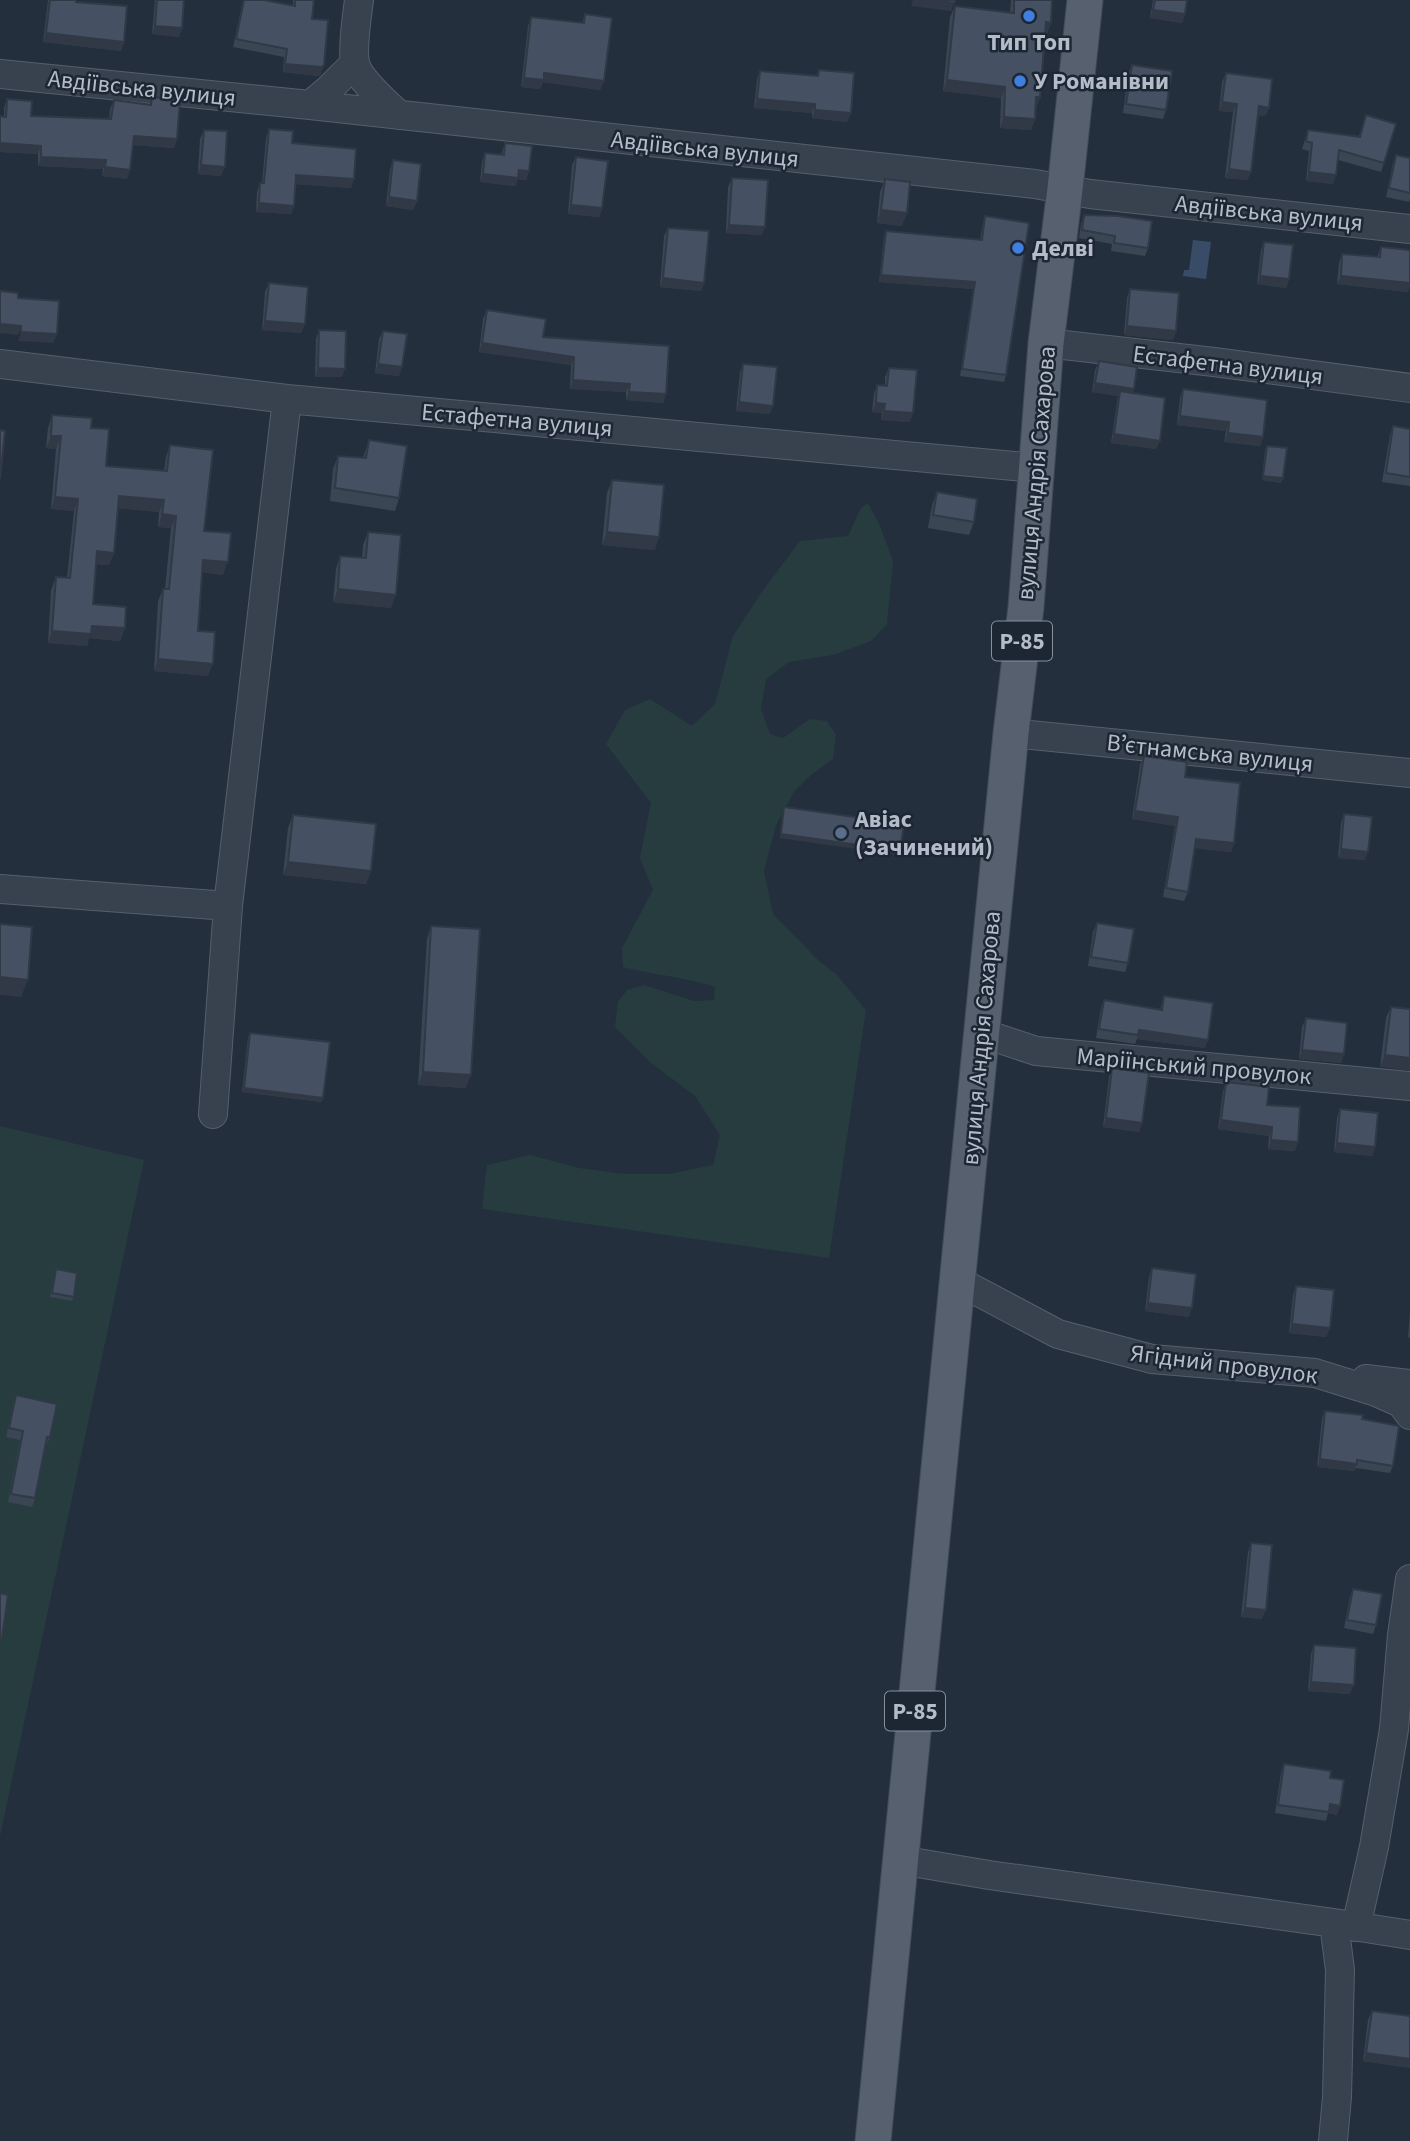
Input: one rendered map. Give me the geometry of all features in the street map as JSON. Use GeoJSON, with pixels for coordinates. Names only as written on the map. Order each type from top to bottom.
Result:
{"type":"FeatureCollection","features":[{"type":"Feature","properties":{"kind":"main road","name":"вулиця Андрія Сахарова"},"geometry":{"type":"LineString","coordinates":[[958,1281],[1011,733],[1026,607],[1046,343],[1085,0]]}},
{"type":"Feature","properties":{"kind":"main road","name":"Р-85"},"geometry":{"type":"LineString","coordinates":[[873,2141],[958,1281]]}},
{"type":"Feature","properties":{"kind":"street"},"geometry":{"type":"LineString","coordinates":[[359,0],[355,63],[380,97],[398,114]]}},
{"type":"Feature","properties":{"kind":"street"},"geometry":{"type":"LineString","coordinates":[[310,105],[338,82],[355,63]]}},
{"type":"Feature","properties":{"kind":"street","name":"Авдіївська вулиця"},"geometry":{"type":"LineString","coordinates":[[0,74],[398,114],[1035,184],[1103,195],[1410,229]]}},
{"type":"Feature","properties":{"kind":"street","name":"Естафетна вулиця"},"geometry":{"type":"LineString","coordinates":[[1046,343],[1410,388]]}},
{"type":"Feature","properties":{"kind":"street","name":"Естафетна вулиця"},"geometry":{"type":"LineString","coordinates":[[0,363],[287,399],[1036,468]]}},
{"type":"Feature","properties":{"kind":"street"},"geometry":{"type":"LineString","coordinates":[[213,1114],[229,906],[287,399]]}},
{"type":"Feature","properties":{"kind":"street","name":"Вʼєтнамська вулиця"},"geometry":{"type":"LineString","coordinates":[[1011,733],[1410,773]]}},
{"type":"Feature","properties":{"kind":"street"},"geometry":{"type":"LineString","coordinates":[[0,889],[229,906]]}},
{"type":"Feature","properties":{"kind":"street","name":"Маріїнський провулок"},"geometry":{"type":"LineString","coordinates":[[982,1033],[1036,1052],[1410,1086]]}},
{"type":"Feature","properties":{"kind":"street","name":"Ягідний провулок"},"geometry":{"type":"LineString","coordinates":[[958,1281],[1058,1334],[1152,1359],[1315,1373],[1376,1392],[1401,1404],[1410,1415]]}},
{"type":"Feature","properties":{"kind":"street"},"geometry":{"type":"LineString","coordinates":[[1315,1373],[1410,1384]]}},
{"type":"Feature","properties":{"kind":"street"},"geometry":{"type":"LineString","coordinates":[[1333,2141],[1337,2097],[1340,1970],[1345,1925],[1374,1847],[1394,1729],[1406,1636],[1410,1578]]}},
{"type":"Feature","properties":{"kind":"street"},"geometry":{"type":"LineString","coordinates":[[900,1860],[1410,1935]]}},
{"type":"Feature","properties":{"kind":"green space"},"geometry":{"type":"Polygon","coordinates":[[[868,503],[893,561],[887,624],[871,641],[833,655],[789,662],[766,679],[761,709],[770,734],[783,738],[810,719],[827,721],[836,735],[833,759],[794,792],[776,825],[764,871],[773,914],[819,961],[836,974],[866,1010],[829,1258],[482,1209],[487,1165],[530,1155],[579,1168],[624,1174],[670,1174],[713,1165],[720,1135],[695,1096],[650,1062],[615,1027],[618,1002],[627,990],[644,985],[694,1001],[714,1000],[715,987],[623,967],[622,948],[653,890],[640,858],[651,803],[606,744],[625,710],[650,699],[692,726],[715,704],[733,636],[800,541],[848,536],[861,508],[868,503]]]}},
{"type":"Feature","properties":{"kind":"green space"},"geometry":{"type":"Polygon","coordinates":[[[0,1126],[144,1160],[0,1836],[0,1126]]]}},
{"type":"Feature","properties":{"kind":"water"},"geometry":{"type":"Polygon","coordinates":[[[1193,240],[1211,242],[1206,279],[1183,276],[1184,270],[1189,270],[1193,240]]]}},
{"type":"Feature","properties":{"kind":"building"},"geometry":{"type":"Polygon","coordinates":[[[50,0],[127,6],[124,42],[46,33],[50,0]]]}},
{"type":"Feature","properties":{"kind":"building"},"geometry":{"type":"Polygon","coordinates":[[[157,0],[184,0],[182,28],[155,26],[157,0]]]}},
{"type":"Feature","properties":{"kind":"building"},"geometry":{"type":"Polygon","coordinates":[[[244,0],[264,0],[295,6],[295,0],[314,0],[312,19],[328,20],[324,65],[285,64],[287,49],[236,39],[244,0]]]}},
{"type":"Feature","properties":{"kind":"building"},"geometry":{"type":"Polygon","coordinates":[[[1014,0],[1052,0],[1051,23],[1046,22],[1040,97],[1036,97],[1035,119],[1004,117],[1005,87],[947,80],[955,6],[1014,13],[1014,0]]]}},
{"type":"Feature","properties":{"kind":"building"},"geometry":{"type":"Polygon","coordinates":[[[1155,0],[1187,0],[1185,14],[1153,10],[1155,0]]]}},
{"type":"Feature","properties":{"kind":"building"},"geometry":{"type":"Polygon","coordinates":[[[585,14],[612,18],[604,81],[544,73],[544,80],[524,78],[531,17],[584,23],[585,14]]]}},
{"type":"Feature","properties":{"kind":"building"},"geometry":{"type":"Polygon","coordinates":[[[1132,65],[1172,71],[1166,110],[1126,104],[1132,65]]]}},
{"type":"Feature","properties":{"kind":"building"},"geometry":{"type":"Polygon","coordinates":[[[819,70],[854,73],[851,113],[815,110],[815,104],[757,99],[760,71],[818,76],[819,70]]]}},
{"type":"Feature","properties":{"kind":"building"},"geometry":{"type":"Polygon","coordinates":[[[1226,73],[1272,79],[1269,108],[1259,106],[1251,172],[1229,169],[1237,104],[1222,102],[1226,73]]]}},
{"type":"Feature","properties":{"kind":"building"},"geometry":{"type":"Polygon","coordinates":[[[152,97],[180,100],[177,139],[134,136],[130,170],[105,167],[106,160],[41,157],[41,146],[0,143],[0,116],[6,117],[7,99],[32,101],[31,116],[111,119],[114,100],[151,105],[152,97]]]}},
{"type":"Feature","properties":{"kind":"building"},"geometry":{"type":"Polygon","coordinates":[[[1366,115],[1396,124],[1384,163],[1339,150],[1336,175],[1309,172],[1312,143],[1306,141],[1308,130],[1360,137],[1366,115]]]}},
{"type":"Feature","properties":{"kind":"building"},"geometry":{"type":"Polygon","coordinates":[[[269,129],[293,131],[292,143],[356,149],[354,179],[296,175],[294,206],[259,203],[260,183],[264,183],[269,129]]]}},
{"type":"Feature","properties":{"kind":"building"},"geometry":{"type":"Polygon","coordinates":[[[204,130],[227,131],[225,167],[201,165],[204,130]]]}},
{"type":"Feature","properties":{"kind":"building"},"geometry":{"type":"Polygon","coordinates":[[[505,143],[532,146],[529,171],[519,170],[518,178],[483,174],[485,153],[504,155],[505,143]]]}},
{"type":"Feature","properties":{"kind":"building"},"geometry":{"type":"Polygon","coordinates":[[[1396,155],[1410,158],[1410,193],[1389,188],[1396,155]]]}},
{"type":"Feature","properties":{"kind":"building"},"geometry":{"type":"Polygon","coordinates":[[[576,157],[608,161],[602,208],[571,205],[576,157]]]}},
{"type":"Feature","properties":{"kind":"building"},"geometry":{"type":"Polygon","coordinates":[[[393,160],[421,164],[417,201],[389,197],[393,160]]]}},
{"type":"Feature","properties":{"kind":"building"},"geometry":{"type":"Polygon","coordinates":[[[732,178],[768,180],[765,227],[729,225],[732,178]]]}},
{"type":"Feature","properties":{"kind":"building"},"geometry":{"type":"Polygon","coordinates":[[[885,179],[910,182],[907,213],[881,210],[885,179]]]}},
{"type":"Feature","properties":{"kind":"building"},"geometry":{"type":"Polygon","coordinates":[[[1084,215],[1152,221],[1148,248],[1114,243],[1115,236],[1082,230],[1084,215]]]}},
{"type":"Feature","properties":{"kind":"building"},"geometry":{"type":"Polygon","coordinates":[[[985,216],[1029,223],[1006,375],[962,369],[975,282],[881,275],[886,231],[982,240],[985,216]]]}},
{"type":"Feature","properties":{"kind":"building"},"geometry":{"type":"Polygon","coordinates":[[[668,228],[709,231],[704,283],[663,278],[668,228]]]}},
{"type":"Feature","properties":{"kind":"building"},"geometry":{"type":"Polygon","coordinates":[[[1264,242],[1293,245],[1289,279],[1260,276],[1264,242]]]}},
{"type":"Feature","properties":{"kind":"building"},"geometry":{"type":"Polygon","coordinates":[[[1381,247],[1410,250],[1410,283],[1341,276],[1342,254],[1380,257],[1381,247]]]}},
{"type":"Feature","properties":{"kind":"building"},"geometry":{"type":"Polygon","coordinates":[[[269,283],[308,287],[305,324],[265,321],[269,283]]]}},
{"type":"Feature","properties":{"kind":"building"},"geometry":{"type":"Polygon","coordinates":[[[1130,289],[1179,293],[1176,331],[1127,326],[1130,289]]]}},
{"type":"Feature","properties":{"kind":"building"},"geometry":{"type":"Polygon","coordinates":[[[0,291],[18,293],[18,298],[59,301],[57,334],[21,332],[21,326],[0,324],[0,291]]]}},
{"type":"Feature","properties":{"kind":"building"},"geometry":{"type":"Polygon","coordinates":[[[487,310],[546,319],[543,337],[669,346],[666,394],[629,392],[630,384],[573,380],[574,357],[482,343],[487,310]]]}},
{"type":"Feature","properties":{"kind":"building"},"geometry":{"type":"Polygon","coordinates":[[[319,330],[346,331],[345,369],[318,368],[319,330]]]}},
{"type":"Feature","properties":{"kind":"building"},"geometry":{"type":"Polygon","coordinates":[[[383,331],[407,334],[402,367],[378,364],[383,331]]]}},
{"type":"Feature","properties":{"kind":"building"},"geometry":{"type":"Polygon","coordinates":[[[1099,361],[1137,367],[1134,389],[1095,383],[1099,361]]]}},
{"type":"Feature","properties":{"kind":"building"},"geometry":{"type":"Polygon","coordinates":[[[743,364],[777,367],[773,406],[739,402],[743,364]]]}},
{"type":"Feature","properties":{"kind":"building"},"geometry":{"type":"Polygon","coordinates":[[[889,368],[917,370],[913,413],[884,411],[885,404],[876,403],[877,385],[887,386],[889,368]]]}},
{"type":"Feature","properties":{"kind":"building"},"geometry":{"type":"Polygon","coordinates":[[[1183,389],[1267,400],[1263,437],[1228,433],[1229,422],[1180,416],[1183,389]]]}},
{"type":"Feature","properties":{"kind":"building"},"geometry":{"type":"Polygon","coordinates":[[[1120,391],[1165,398],[1160,441],[1114,434],[1120,391]]]}},
{"type":"Feature","properties":{"kind":"building"},"geometry":{"type":"Polygon","coordinates":[[[52,415],[92,418],[91,428],[109,429],[106,466],[167,471],[170,445],[213,450],[204,531],[231,533],[228,562],[203,560],[198,631],[215,632],[213,664],[158,659],[163,589],[169,589],[176,516],[162,514],[164,500],[119,496],[114,553],[97,551],[93,604],[126,607],[125,628],[92,626],[91,634],[52,631],[56,577],[70,578],[78,499],[55,497],[61,436],[51,436],[52,415]]]}},
{"type":"Feature","properties":{"kind":"building"},"geometry":{"type":"Polygon","coordinates":[[[1393,426],[1410,429],[1410,477],[1386,473],[1393,426]]]}},
{"type":"Feature","properties":{"kind":"building"},"geometry":{"type":"Polygon","coordinates":[[[0,430],[5,431],[0,479],[0,430]]]}},
{"type":"Feature","properties":{"kind":"building"},"geometry":{"type":"Polygon","coordinates":[[[369,440],[407,446],[399,498],[335,488],[338,456],[366,458],[369,440]]]}},
{"type":"Feature","properties":{"kind":"building"},"geometry":{"type":"Polygon","coordinates":[[[1267,446],[1287,448],[1283,478],[1263,476],[1267,446]]]}},
{"type":"Feature","properties":{"kind":"building"},"geometry":{"type":"Polygon","coordinates":[[[612,480],[664,485],[659,537],[607,532],[612,480]]]}},
{"type":"Feature","properties":{"kind":"building"},"geometry":{"type":"Polygon","coordinates":[[[937,492],[977,499],[974,522],[933,515],[937,492]]]}},
{"type":"Feature","properties":{"kind":"building"},"geometry":{"type":"Polygon","coordinates":[[[368,532],[401,535],[396,595],[338,589],[340,556],[366,558],[368,532]]]}},
{"type":"Feature","properties":{"kind":"building"},"geometry":{"type":"Polygon","coordinates":[[[1144,756],[1187,762],[1185,777],[1240,783],[1234,843],[1196,839],[1188,892],[1166,888],[1178,817],[1135,811],[1144,756]]]}},
{"type":"Feature","properties":{"kind":"building","name":"Авіас (Зачинений)"},"geometry":{"type":"Polygon","coordinates":[[[784,807],[904,824],[900,851],[781,834],[784,807]]]}},
{"type":"Feature","properties":{"kind":"building"},"geometry":{"type":"Polygon","coordinates":[[[1344,814],[1372,817],[1368,852],[1341,849],[1344,814]]]}},
{"type":"Feature","properties":{"kind":"building"},"geometry":{"type":"Polygon","coordinates":[[[293,815],[376,824],[371,871],[288,862],[293,815]]]}},
{"type":"Feature","properties":{"kind":"building"},"geometry":{"type":"Polygon","coordinates":[[[1097,923],[1134,929],[1128,963],[1091,957],[1097,923]]]}},
{"type":"Feature","properties":{"kind":"building"},"geometry":{"type":"Polygon","coordinates":[[[0,924],[32,927],[28,980],[0,977],[0,924]]]}},
{"type":"Feature","properties":{"kind":"building"},"geometry":{"type":"Polygon","coordinates":[[[431,926],[480,929],[471,1075],[423,1072],[431,926]]]}},
{"type":"Feature","properties":{"kind":"building"},"geometry":{"type":"Polygon","coordinates":[[[1164,996],[1213,1003],[1208,1040],[1139,1030],[1138,1035],[1099,1029],[1104,1000],[1162,1010],[1164,996]]]}},
{"type":"Feature","properties":{"kind":"building"},"geometry":{"type":"Polygon","coordinates":[[[1391,1007],[1410,1009],[1410,1058],[1385,1055],[1391,1007]]]}},
{"type":"Feature","properties":{"kind":"building"},"geometry":{"type":"Polygon","coordinates":[[[1306,1018],[1347,1023],[1344,1054],[1302,1050],[1306,1018]]]}},
{"type":"Feature","properties":{"kind":"building"},"geometry":{"type":"Polygon","coordinates":[[[250,1033],[330,1042],[323,1098],[244,1088],[250,1033]]]}},
{"type":"Feature","properties":{"kind":"building"},"geometry":{"type":"Polygon","coordinates":[[[1112,1068],[1149,1073],[1142,1123],[1106,1118],[1112,1068]]]}},
{"type":"Feature","properties":{"kind":"building"},"geometry":{"type":"Polygon","coordinates":[[[1226,1082],[1269,1087],[1267,1105],[1300,1107],[1298,1142],[1271,1140],[1272,1127],[1221,1120],[1226,1082]]]}},
{"type":"Feature","properties":{"kind":"building"},"geometry":{"type":"Polygon","coordinates":[[[1340,1109],[1378,1113],[1375,1147],[1337,1143],[1340,1109]]]}},
{"type":"Feature","properties":{"kind":"building"},"geometry":{"type":"Polygon","coordinates":[[[1152,1268],[1196,1274],[1192,1308],[1148,1303],[1152,1268]]]}},
{"type":"Feature","properties":{"kind":"building"},"geometry":{"type":"Polygon","coordinates":[[[56,1269],[77,1273],[74,1297],[52,1293],[56,1269]]]}},
{"type":"Feature","properties":{"kind":"building"},"geometry":{"type":"Polygon","coordinates":[[[1296,1286],[1334,1290],[1330,1328],[1292,1324],[1296,1286]]]}},
{"type":"Feature","properties":{"kind":"building"},"geometry":{"type":"Polygon","coordinates":[[[16,1395],[57,1404],[50,1437],[47,1437],[35,1498],[11,1494],[23,1431],[9,1428],[16,1395]]]}},
{"type":"Feature","properties":{"kind":"building"},"geometry":{"type":"Polygon","coordinates":[[[1325,1411],[1363,1415],[1362,1419],[1399,1426],[1393,1466],[1357,1460],[1357,1464],[1320,1459],[1325,1411]]]}},
{"type":"Feature","properties":{"kind":"building"},"geometry":{"type":"Polygon","coordinates":[[[1251,1543],[1272,1545],[1266,1610],[1245,1608],[1251,1543]]]}},
{"type":"Feature","properties":{"kind":"building"},"geometry":{"type":"Polygon","coordinates":[[[1353,1589],[1382,1594],[1376,1625],[1347,1620],[1353,1589]]]}},
{"type":"Feature","properties":{"kind":"building"},"geometry":{"type":"Polygon","coordinates":[[[0,1593],[8,1595],[2,1639],[0,1639],[0,1593]]]}},
{"type":"Feature","properties":{"kind":"building"},"geometry":{"type":"Polygon","coordinates":[[[1314,1645],[1356,1648],[1354,1685],[1311,1682],[1314,1645]]]}},
{"type":"Feature","properties":{"kind":"building"},"geometry":{"type":"Polygon","coordinates":[[[1284,1764],[1331,1771],[1330,1778],[1344,1780],[1340,1806],[1330,1804],[1329,1812],[1278,1805],[1284,1764]]]}},
{"type":"Feature","properties":{"kind":"building"},"geometry":{"type":"Polygon","coordinates":[[[1372,2011],[1410,2016],[1410,2059],[1366,2053],[1372,2011]]]}},
{"type":"Feature","properties":{"kind":"place","name":"Тип Топ"},"geometry":{"type":"Point","coordinates":[1029,16]}},
{"type":"Feature","properties":{"kind":"place","name":"У Романівни"},"geometry":{"type":"Point","coordinates":[1020,81]}},
{"type":"Feature","properties":{"kind":"place","name":"Делві"},"geometry":{"type":"Point","coordinates":[1018,248]}},
{"type":"Feature","properties":{"kind":"place","name":"Авіас (Зачинений)"},"geometry":{"type":"Point","coordinates":[841,833]}}]}
